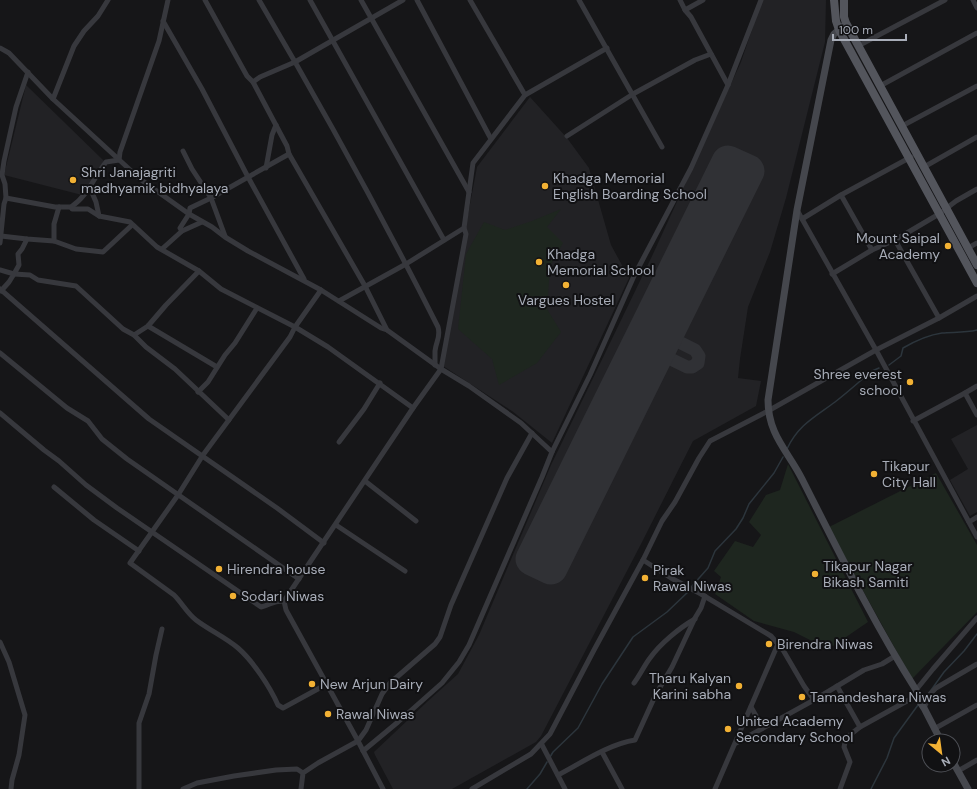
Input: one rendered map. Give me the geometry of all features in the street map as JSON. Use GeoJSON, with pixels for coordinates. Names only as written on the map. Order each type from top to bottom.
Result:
{"type":"FeatureCollection","features":[{"type":"Feature","properties":{"kind":"main road"},"geometry":{"type":"LineString","coordinates":[[834,0],[836,21],[839,30],[977,283]]}},
{"type":"Feature","properties":{"kind":"main road"},"geometry":{"type":"LineString","coordinates":[[844,0],[844,17],[846,23],[977,264]]}},
{"type":"Feature","properties":{"kind":"street"},"geometry":{"type":"LineString","coordinates":[[53,100],[74,46],[84,31],[98,16],[108,0]]}},
{"type":"Feature","properties":{"kind":"street"},"geometry":{"type":"LineString","coordinates":[[119,160],[120,152],[159,41],[168,0]]}},
{"type":"Feature","properties":{"kind":"street"},"geometry":{"type":"LineString","coordinates":[[205,0],[247,76],[253,82],[287,146],[289,154],[365,286],[387,330]]}},
{"type":"Feature","properties":{"kind":"street"},"geometry":{"type":"LineString","coordinates":[[259,0],[295,62],[406,264],[440,332],[435,349],[435,365]]}},
{"type":"Feature","properties":{"kind":"street"},"geometry":{"type":"LineString","coordinates":[[310,0],[444,240]]}},
{"type":"Feature","properties":{"kind":"street"},"geometry":{"type":"LineString","coordinates":[[361,0],[469,192]]}},
{"type":"Feature","properties":{"kind":"street"},"geometry":{"type":"LineString","coordinates":[[253,82],[260,77],[295,62],[403,0]]}},
{"type":"Feature","properties":{"kind":"street"},"geometry":{"type":"LineString","coordinates":[[417,0],[491,139]]}},
{"type":"Feature","properties":{"kind":"street"},"geometry":{"type":"LineString","coordinates":[[470,0],[525,96]]}},
{"type":"Feature","properties":{"kind":"street"},"geometry":{"type":"LineString","coordinates":[[579,0],[662,147]]}},
{"type":"Feature","properties":{"kind":"street"},"geometry":{"type":"LineString","coordinates":[[680,0],[685,10],[691,17],[728,85]]}},
{"type":"Feature","properties":{"kind":"street"},"geometry":{"type":"LineString","coordinates":[[685,10],[702,0]]}},
{"type":"Feature","properties":{"kind":"street"},"geometry":{"type":"LineString","coordinates":[[363,751],[442,682],[459,662],[480,622],[552,452],[590,375],[634,276],[683,184],[728,85],[760,0]]}},
{"type":"Feature","properties":{"kind":"street"},"geometry":{"type":"LineString","coordinates":[[858,46],[945,0]]}},
{"type":"Feature","properties":{"kind":"street"},"geometry":{"type":"LineString","coordinates":[[973,0],[977,8]]}},
{"type":"Feature","properties":{"kind":"street"},"geometry":{"type":"LineString","coordinates":[[163,21],[202,88],[304,280]]}},
{"type":"Feature","properties":{"kind":"street"},"geometry":{"type":"LineString","coordinates":[[846,23],[834,34],[831,40],[797,210],[768,400],[768,411],[773,430],[778,440],[790,459],[796,465],[856,585],[916,693],[936,733]]}},
{"type":"Feature","properties":{"kind":"street"},"geometry":{"type":"LineString","coordinates":[[880,86],[977,33]]}},
{"type":"Feature","properties":{"kind":"street"},"geometry":{"type":"LineString","coordinates":[[0,48],[9,53],[53,100],[140,179],[189,214],[212,227],[225,237],[339,300],[381,328],[387,330],[441,370],[469,386],[521,423],[552,452]]}},
{"type":"Feature","properties":{"kind":"street"},"geometry":{"type":"LineString","coordinates":[[382,789],[358,741],[286,610],[284,601],[365,482],[413,408],[441,370],[466,234],[464,228],[473,163],[525,96],[607,48]]}},
{"type":"Feature","properties":{"kind":"street"},"geometry":{"type":"LineString","coordinates":[[567,136],[633,94],[695,60],[711,54]]}},
{"type":"Feature","properties":{"kind":"street"},"geometry":{"type":"LineString","coordinates":[[0,243],[6,198],[5,184],[2,175],[5,156],[16,107],[28,72]]}},
{"type":"Feature","properties":{"kind":"street"},"geometry":{"type":"LineString","coordinates":[[902,126],[977,86]]}},
{"type":"Feature","properties":{"kind":"street"},"geometry":{"type":"LineString","coordinates":[[266,168],[272,135],[276,126]]}},
{"type":"Feature","properties":{"kind":"street"},"geometry":{"type":"LineString","coordinates":[[924,167],[977,137]]}},
{"type":"Feature","properties":{"kind":"street"},"geometry":{"type":"LineString","coordinates":[[183,151],[192,169],[211,198],[225,237]]}},
{"type":"Feature","properties":{"kind":"street"},"geometry":{"type":"LineString","coordinates":[[182,231],[180,228],[189,214],[190,208],[266,168],[289,154]]}},
{"type":"Feature","properties":{"kind":"street"},"geometry":{"type":"LineString","coordinates":[[802,219],[841,195],[918,154]]}},
{"type":"Feature","properties":{"kind":"street"},"geometry":{"type":"LineString","coordinates":[[71,207],[86,194],[97,173],[106,162],[119,160]]}},
{"type":"Feature","properties":{"kind":"street"},"geometry":{"type":"LineString","coordinates":[[90,188],[96,202],[99,216]]}},
{"type":"Feature","properties":{"kind":"street"},"geometry":{"type":"LineString","coordinates":[[832,274],[872,250],[895,240],[977,189]]}},
{"type":"Feature","properties":{"kind":"street"},"geometry":{"type":"LineString","coordinates":[[841,195],[872,250]]}},
{"type":"Feature","properties":{"kind":"street"},"geometry":{"type":"LineString","coordinates":[[6,198],[59,207],[71,207],[72,209],[88,209],[99,216],[130,222],[157,247],[199,271],[221,289],[295,327],[328,347],[413,408]]}},
{"type":"Feature","properties":{"kind":"street"},"geometry":{"type":"LineString","coordinates":[[54,240],[54,224],[59,207]]}},
{"type":"Feature","properties":{"kind":"street"},"geometry":{"type":"LineString","coordinates":[[797,210],[876,350],[977,537]]}},
{"type":"Feature","properties":{"kind":"street"},"geometry":{"type":"LineString","coordinates":[[162,249],[182,231],[202,222]]}},
{"type":"Feature","properties":{"kind":"street"},"geometry":{"type":"LineString","coordinates":[[2,236],[54,240],[76,249],[103,252],[132,225]]}},
{"type":"Feature","properties":{"kind":"street"},"geometry":{"type":"LineString","coordinates":[[339,300],[406,264],[464,228]]}},
{"type":"Feature","properties":{"kind":"street"},"geometry":{"type":"LineString","coordinates":[[27,239],[18,254],[19,264],[14,274],[1,290],[149,419],[203,455],[324,543]]}},
{"type":"Feature","properties":{"kind":"street"},"geometry":{"type":"LineString","coordinates":[[895,240],[939,318]]}},
{"type":"Feature","properties":{"kind":"street"},"geometry":{"type":"LineString","coordinates":[[968,248],[977,243]]}},
{"type":"Feature","properties":{"kind":"street"},"geometry":{"type":"LineString","coordinates":[[0,270],[14,274],[30,275],[38,280],[76,286],[123,329],[134,335],[146,347],[180,374],[229,420]]}},
{"type":"Feature","properties":{"kind":"street"},"geometry":{"type":"LineString","coordinates":[[134,335],[148,326],[199,271]]}},
{"type":"Feature","properties":{"kind":"street"},"geometry":{"type":"LineString","coordinates":[[321,290],[295,327],[290,337],[203,455],[178,495],[130,563],[174,595],[185,610],[196,620],[237,647],[250,660],[272,692],[278,706],[283,708],[327,684]]}},
{"type":"Feature","properties":{"kind":"street"},"geometry":{"type":"LineString","coordinates":[[472,789],[480,786],[531,754],[550,734],[643,560],[662,521],[675,502],[710,441],[768,411],[876,350],[939,318],[977,296]]}},
{"type":"Feature","properties":{"kind":"street"},"geometry":{"type":"LineString","coordinates":[[198,392],[208,382],[257,308]]}},
{"type":"Feature","properties":{"kind":"street"},"geometry":{"type":"LineString","coordinates":[[148,326],[217,367]]}},
{"type":"Feature","properties":{"kind":"street"},"geometry":{"type":"LineString","coordinates":[[0,353],[67,408],[88,421],[102,439],[127,459],[299,579]]}},
{"type":"Feature","properties":{"kind":"street"},"geometry":{"type":"LineString","coordinates":[[339,442],[364,409],[380,383]]}},
{"type":"Feature","properties":{"kind":"street"},"geometry":{"type":"LineString","coordinates":[[913,421],[977,386]]}},
{"type":"Feature","properties":{"kind":"street"},"geometry":{"type":"LineString","coordinates":[[965,393],[977,415]]}},
{"type":"Feature","properties":{"kind":"street"},"geometry":{"type":"LineString","coordinates":[[0,413],[86,485],[261,607],[267,606],[277,600],[284,601]]}},
{"type":"Feature","properties":{"kind":"street"},"geometry":{"type":"LineString","coordinates":[[301,789],[303,773],[358,741],[366,730],[382,694],[390,683],[435,644],[440,637],[451,605],[508,478],[532,433]]}},
{"type":"Feature","properties":{"kind":"street"},"geometry":{"type":"LineString","coordinates":[[365,482],[416,521]]}},
{"type":"Feature","properties":{"kind":"street"},"geometry":{"type":"LineString","coordinates":[[54,487],[94,520],[138,551]]}},
{"type":"Feature","properties":{"kind":"street"},"geometry":{"type":"LineString","coordinates":[[969,522],[977,517]]}},
{"type":"Feature","properties":{"kind":"street"},"geometry":{"type":"LineString","coordinates":[[336,525],[405,571]]}},
{"type":"Feature","properties":{"kind":"street"},"geometry":{"type":"LineString","coordinates":[[643,560],[671,578],[705,596],[772,636],[783,650],[814,700]]}},
{"type":"Feature","properties":{"kind":"street"},"geometry":{"type":"LineString","coordinates":[[558,775],[625,741],[635,740],[656,694],[672,667],[701,608],[705,596]]}},
{"type":"Feature","properties":{"kind":"street"},"geometry":{"type":"LineString","coordinates":[[840,789],[850,762],[844,747],[846,738],[860,727],[916,693],[933,668],[977,618]]}},
{"type":"Feature","properties":{"kind":"street"},"geometry":{"type":"LineString","coordinates":[[634,683],[650,657],[666,640],[686,624],[695,619]]}},
{"type":"Feature","properties":{"kind":"street"},"geometry":{"type":"LineString","coordinates":[[139,789],[139,723],[149,694],[162,629]]}},
{"type":"Feature","properties":{"kind":"street"},"geometry":{"type":"LineString","coordinates":[[0,642],[9,662],[25,715],[19,755],[11,789]]}},
{"type":"Feature","properties":{"kind":"street"},"geometry":{"type":"LineString","coordinates":[[715,789],[736,744],[778,644]]}},
{"type":"Feature","properties":{"kind":"street"},"geometry":{"type":"LineString","coordinates":[[736,744],[864,670],[882,664],[895,656]]}},
{"type":"Feature","properties":{"kind":"street"},"geometry":{"type":"LineString","coordinates":[[924,708],[930,694],[936,688],[977,664]]}},
{"type":"Feature","properties":{"kind":"street"},"geometry":{"type":"LineString","coordinates":[[837,686],[860,727]]}},
{"type":"Feature","properties":{"kind":"street"},"geometry":{"type":"LineString","coordinates":[[934,729],[977,705]]}},
{"type":"Feature","properties":{"kind":"street"},"geometry":{"type":"LineString","coordinates":[[751,707],[763,728]]}},
{"type":"Feature","properties":{"kind":"street"},"geometry":{"type":"LineString","coordinates":[[542,744],[565,789]]}},
{"type":"Feature","properties":{"kind":"street"},"geometry":{"type":"LineString","coordinates":[[602,752],[622,789]]}},
{"type":"Feature","properties":{"kind":"street"},"geometry":{"type":"LineString","coordinates":[[961,769],[977,760]]}},
{"type":"Feature","properties":{"kind":"street"},"geometry":{"type":"LineString","coordinates":[[183,789],[227,777],[269,771],[297,769],[303,773]]}},
{"type":"Feature","properties":{"kind":"street"},"geometry":{"type":"LineString","coordinates":[[959,773],[968,789]]}},
{"type":"Feature","properties":{"kind":"shaded area"},"geometry":{"type":"Polygon","coordinates":[[[762,0],[826,0],[825,42],[786,198],[770,252],[748,307],[738,378],[761,381],[756,406],[693,441],[541,736],[536,742],[452,789],[393,789],[374,752],[458,674],[479,635],[551,465],[653,254],[741,62],[762,0]]]}},
{"type":"Feature","properties":{"kind":"shaded area"},"geometry":{"type":"Polygon","coordinates":[[[26,85],[104,161],[82,195],[4,175],[26,85]]]}},
{"type":"Feature","properties":{"kind":"shaded area","name":"Khadga Memorial School"},"geometry":{"type":"Polygon","coordinates":[[[530,97],[567,138],[589,168],[611,245],[629,278],[552,443],[512,411],[440,364],[477,167],[530,97]]]}},
{"type":"Feature","properties":{"kind":"shaded area"},"geometry":{"type":"Polygon","coordinates":[[[561,209],[547,227],[563,243],[550,266],[547,309],[561,332],[537,363],[499,385],[492,359],[458,329],[466,254],[484,222],[505,230],[561,209]]]}},
{"type":"Feature","properties":{"kind":"shaded area"},"geometry":{"type":"Polygon","coordinates":[[[977,425],[977,512],[970,516],[950,480],[968,469],[951,439],[977,425]]]}},
{"type":"Feature","properties":{"kind":"shaded area"},"geometry":{"type":"Polygon","coordinates":[[[788,464],[868,622],[833,646],[818,644],[794,632],[754,621],[715,594],[721,577],[714,571],[735,541],[753,547],[761,535],[749,522],[766,495],[780,490],[788,464]]]}},
{"type":"Feature","properties":{"kind":"shaded area"},"geometry":{"type":"Polygon","coordinates":[[[936,473],[977,545],[977,612],[912,679],[829,527],[936,473]]]}},
{"type":"Feature","properties":{"kind":"waterway"},"geometry":{"type":"LineString","coordinates":[[889,365],[901,356],[903,348],[932,335],[977,330]]}},
{"type":"Feature","properties":{"kind":"waterway"},"geometry":{"type":"LineString","coordinates":[[787,449],[796,434],[808,422],[872,371],[879,368]]}},
{"type":"Feature","properties":{"kind":"waterway"},"geometry":{"type":"LineString","coordinates":[[692,586],[708,568],[715,551],[736,529],[749,504],[774,473],[783,457]]}},
{"type":"Feature","properties":{"kind":"waterway"},"geometry":{"type":"LineString","coordinates":[[550,757],[553,752],[578,728],[602,684],[633,637],[667,612],[689,591]]}},
{"type":"Feature","properties":{"kind":"waterway"},"geometry":{"type":"LineString","coordinates":[[924,700],[944,672],[964,651],[977,634]]}},
{"type":"Feature","properties":{"kind":"waterway"},"geometry":{"type":"LineString","coordinates":[[871,789],[887,758],[894,738],[918,705]]}},
{"type":"Feature","properties":{"kind":"waterway"},"geometry":{"type":"LineString","coordinates":[[527,789],[540,774],[547,762]]}},
{"type":"Feature","properties":{"kind":"taxiway"},"geometry":{"type":"LineString","coordinates":[[648,348],[687,367],[692,367],[698,363],[699,356],[695,350],[657,331]]}},
{"type":"Feature","properties":{"kind":"runway"},"geometry":{"type":"LineString","coordinates":[[728,162],[748,171],[551,568],[532,559],[728,162]]}},
{"type":"Feature","properties":{"kind":"place","name":"Shri Janajagriti madhyamik bidhyalaya"},"geometry":{"type":"Point","coordinates":[73,180]}},
{"type":"Feature","properties":{"kind":"place","name":"Khadga Memorial English Boarding School"},"geometry":{"type":"Point","coordinates":[545,186]}},
{"type":"Feature","properties":{"kind":"place","name":"Mount Saipal Academy"},"geometry":{"type":"Point","coordinates":[948,246]}},
{"type":"Feature","properties":{"kind":"place","name":"Khadga Memorial School"},"geometry":{"type":"Point","coordinates":[539,262]}},
{"type":"Feature","properties":{"kind":"place","name":"Vargues Hostel"},"geometry":{"type":"Point","coordinates":[566,285]}},
{"type":"Feature","properties":{"kind":"place","name":"Shree everest school"},"geometry":{"type":"Point","coordinates":[910,382]}},
{"type":"Feature","properties":{"kind":"place","name":"Tikapur City Hall"},"geometry":{"type":"Point","coordinates":[874,474]}},
{"type":"Feature","properties":{"kind":"place","name":"Hirendra house"},"geometry":{"type":"Point","coordinates":[219,569]}},
{"type":"Feature","properties":{"kind":"place","name":"Tikapur Nagar Bikash Samiti"},"geometry":{"type":"Point","coordinates":[815,574]}},
{"type":"Feature","properties":{"kind":"place","name":"Pirak Rawal Niwas"},"geometry":{"type":"Point","coordinates":[645,578]}},
{"type":"Feature","properties":{"kind":"place","name":"Sodari Niwas"},"geometry":{"type":"Point","coordinates":[233,596]}},
{"type":"Feature","properties":{"kind":"place","name":"Birendra Niwas"},"geometry":{"type":"Point","coordinates":[769,644]}},
{"type":"Feature","properties":{"kind":"place","name":"New Arjun Dairy"},"geometry":{"type":"Point","coordinates":[312,684]}},
{"type":"Feature","properties":{"kind":"place","name":"Tharu Kalyan Karini sabha"},"geometry":{"type":"Point","coordinates":[739,686]}},
{"type":"Feature","properties":{"kind":"place","name":"Tamandeshara Niwas"},"geometry":{"type":"Point","coordinates":[802,697]}},
{"type":"Feature","properties":{"kind":"place","name":"Rawal Niwas"},"geometry":{"type":"Point","coordinates":[328,714]}},
{"type":"Feature","properties":{"kind":"place","name":"United Academy Secondary School"},"geometry":{"type":"Point","coordinates":[728,729]}}]}
